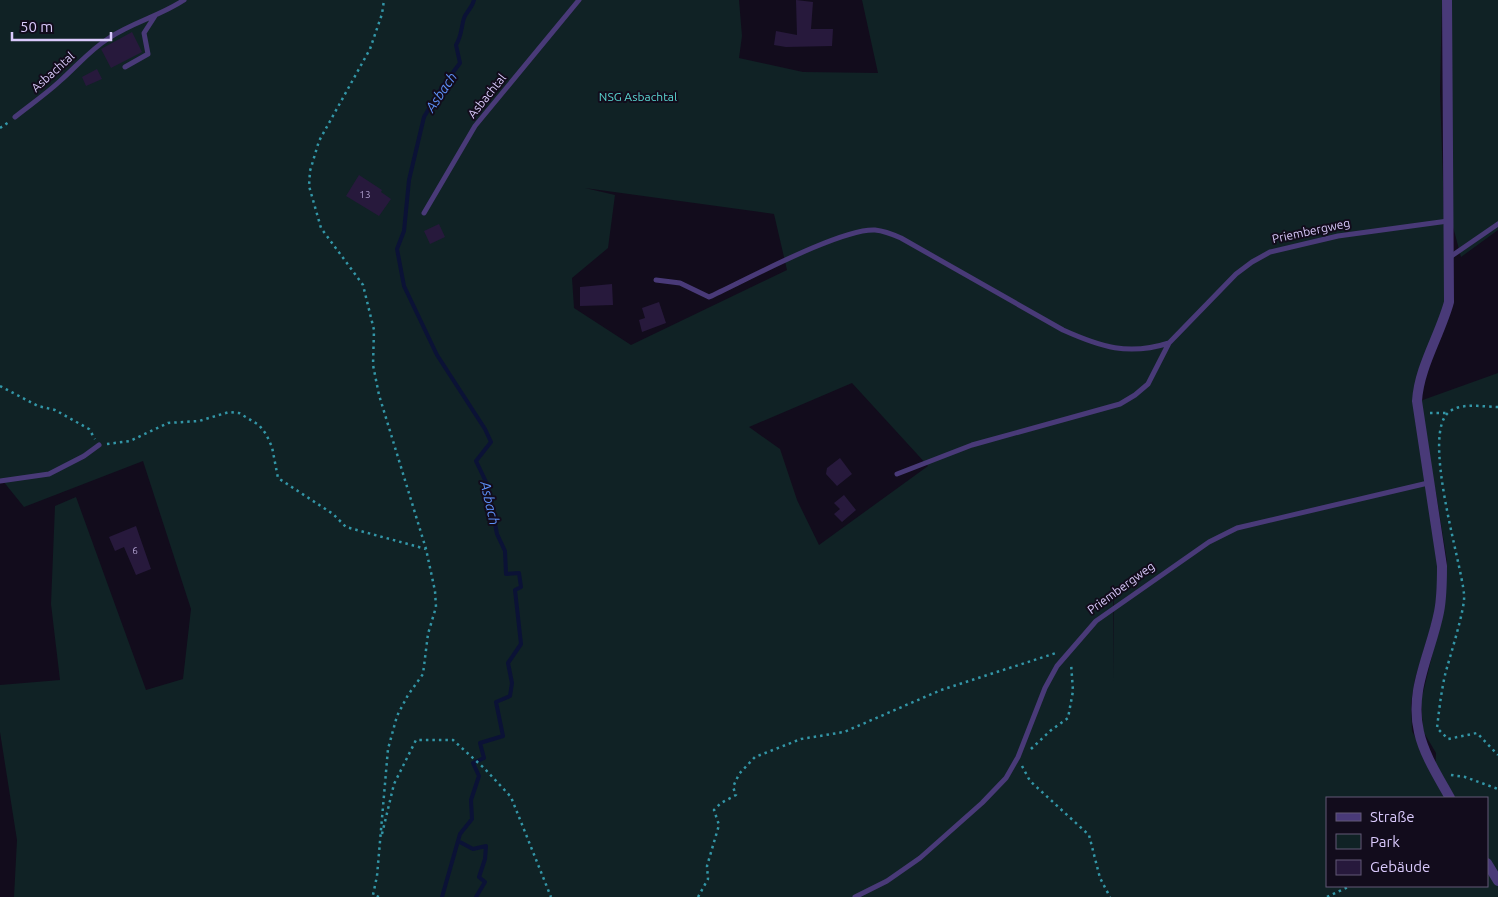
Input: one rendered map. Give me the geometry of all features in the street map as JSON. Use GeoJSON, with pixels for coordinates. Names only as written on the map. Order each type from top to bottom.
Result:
{"type":"FeatureCollection","features":[{"type":"Feature","properties":{"kind":"street"},"geometry":{"type":"LineString","coordinates":[[1447,0],[1449,302],[1442,327],[1421,376],[1418,388],[1417,414],[1442,566],[1441,590],[1439,612],[1416,694],[1416,715],[1419,734],[1449,797]]}},
{"type":"Feature","properties":{"kind":"street"},"geometry":{"type":"LineString","coordinates":[[1488,865],[1498,881]]}},
{"type":"Feature","properties":{"kind":"lane","name":"Asbachtal"},"geometry":{"type":"LineString","coordinates":[[15,117],[60,81],[90,51],[129,26],[155,16],[184,0]]}},
{"type":"Feature","properties":{"kind":"lane","name":"Asbachtal"},"geometry":{"type":"LineString","coordinates":[[424,213],[475,126],[579,0]]}},
{"type":"Feature","properties":{"kind":"lane"},"geometry":{"type":"LineString","coordinates":[[125,67],[148,54],[144,33],[155,16]]}},
{"type":"Feature","properties":{"kind":"lane","name":"Priembergweg"},"geometry":{"type":"LineString","coordinates":[[897,474],[972,445],[1120,404],[1135,396],[1148,384],[1169,343],[1236,274],[1270,252],[1338,236],[1448,221]]}},
{"type":"Feature","properties":{"kind":"lane"},"geometry":{"type":"LineString","coordinates":[[1450,257],[1498,224]]}},
{"type":"Feature","properties":{"kind":"lane"},"geometry":{"type":"LineString","coordinates":[[656,280],[680,283],[709,298],[840,238],[874,230],[888,232],[901,238],[1046,321],[1089,342],[1115,349],[1131,350],[1146,350],[1169,343]]}},
{"type":"Feature","properties":{"kind":"lane"},"geometry":{"type":"LineString","coordinates":[[0,481],[49,474],[84,456],[99,445]]}},
{"type":"Feature","properties":{"kind":"lane","name":"Priembergweg"},"geometry":{"type":"LineString","coordinates":[[855,897],[887,880],[920,858],[982,803],[1006,778],[1018,757],[1045,688],[1057,666],[1070,649],[1096,621],[1170,567],[1222,534],[1291,514],[1428,483]]}},
{"type":"Feature","properties":{"kind":"path"},"geometry":{"type":"LineString","coordinates":[[379,897],[372,896],[380,842],[388,749],[397,716],[408,695],[423,674],[428,634],[436,606],[426,549],[379,395],[373,365],[374,330],[363,285],[321,228],[309,186],[314,156],[319,141],[370,48],[382,14],[384,0]]}},
{"type":"Feature","properties":{"kind":"path"},"geometry":{"type":"LineString","coordinates":[[0,386],[38,406],[55,410],[89,429],[99,445],[130,440],[168,423],[199,421],[229,412],[239,413],[258,425],[266,434],[272,447],[278,478],[289,487],[333,514],[346,527],[426,549]]}},
{"type":"Feature","properties":{"kind":"path"},"geometry":{"type":"LineString","coordinates":[[1417,414],[1449,413],[1456,408],[1472,406],[1498,407]]}},
{"type":"Feature","properties":{"kind":"path"},"geometry":{"type":"LineString","coordinates":[[698,897],[708,879],[707,866],[720,825],[714,810],[721,802],[736,795],[732,787],[739,774],[755,757],[801,739],[844,732],[941,690],[1070,649],[1073,691],[1068,718],[1050,731],[1035,747],[1018,757],[1030,781],[1089,835],[1100,878],[1110,897]]}},
{"type":"Feature","properties":{"kind":"path"},"geometry":{"type":"LineString","coordinates":[[380,842],[394,784],[416,740],[453,740],[484,768],[510,797],[551,897]]}},
{"type":"Feature","properties":{"kind":"path"},"geometry":{"type":"LineString","coordinates":[[1437,773],[1465,777],[1498,788]]}},
{"type":"Feature","properties":{"kind":"path"},"geometry":{"type":"LineString","coordinates":[[1327,897],[1348,887]]}},
{"type":"Feature","properties":{"kind":"green space","name":"NSG Asbachtal"},"geometry":{"type":"Polygon","coordinates":[[[0,0],[739,0],[742,36],[739,58],[803,72],[878,73],[862,0],[1442,0],[1440,91],[1447,302],[1421,368],[1420,401],[1498,373],[1498,897],[14,897],[17,840],[0,732],[0,685],[60,680],[51,604],[55,506],[76,497],[146,690],[183,679],[191,609],[143,461],[24,507],[3,481],[0,481],[0,0]],[[585,188],[615,195],[608,248],[572,278],[574,308],[631,345],[787,270],[774,214],[585,188]],[[852,383],[749,427],[780,449],[797,500],[819,545],[928,466],[852,383]],[[1418,416],[1439,560],[1435,612],[1415,679],[1411,703],[1412,731],[1435,775],[1436,753],[1423,731],[1421,701],[1443,611],[1447,561],[1436,493],[1418,416]],[[1113,585],[1113,681],[1114,585],[1113,585]]]}},
{"type":"Feature","properties":{"kind":"green space"},"geometry":{"type":"Polygon","coordinates":[[[1450,0],[1498,0],[1498,230],[1461,257],[1451,219],[1450,0]]]}},
{"type":"Feature","properties":{"kind":"building"},"geometry":{"type":"Polygon","coordinates":[[[796,0],[813,2],[811,29],[833,29],[832,46],[786,47],[774,45],[776,31],[797,35],[796,0]]]}},
{"type":"Feature","properties":{"kind":"building"},"geometry":{"type":"Polygon","coordinates":[[[132,32],[142,52],[111,68],[101,49],[132,32]]]}},
{"type":"Feature","properties":{"kind":"building"},"geometry":{"type":"Polygon","coordinates":[[[97,69],[102,79],[86,86],[82,77],[97,69]]]}},
{"type":"Feature","properties":{"kind":"building"},"geometry":{"type":"Polygon","coordinates":[[[359,175],[382,190],[381,192],[391,199],[379,216],[346,196],[359,175]]]}},
{"type":"Feature","properties":{"kind":"building"},"geometry":{"type":"Polygon","coordinates":[[[439,224],[445,237],[430,244],[424,231],[439,224]]]}},
{"type":"Feature","properties":{"kind":"building"},"geometry":{"type":"Polygon","coordinates":[[[612,284],[613,305],[580,306],[580,287],[612,284]]]}},
{"type":"Feature","properties":{"kind":"building"},"geometry":{"type":"Polygon","coordinates":[[[659,302],[666,323],[642,332],[639,320],[645,318],[642,308],[659,302]]]}},
{"type":"Feature","properties":{"kind":"building"},"geometry":{"type":"Polygon","coordinates":[[[840,458],[852,474],[837,486],[826,474],[827,468],[840,458]]]}},
{"type":"Feature","properties":{"kind":"building"},"geometry":{"type":"Polygon","coordinates":[[[844,495],[856,510],[842,522],[834,514],[840,509],[834,503],[844,495]]]}},
{"type":"Feature","properties":{"kind":"building"},"geometry":{"type":"Polygon","coordinates":[[[136,526],[151,569],[136,575],[124,547],[115,551],[109,537],[136,526]]]}},
{"type":"Feature","properties":{"kind":"waterway","name":"Asbach"},"geometry":{"type":"LineString","coordinates":[[474,0],[464,18],[456,45],[460,63],[442,87],[424,117],[409,180],[404,231],[397,249],[404,286],[437,355],[485,429],[491,442],[476,461],[487,484],[497,534],[505,551],[506,574],[519,573],[521,587],[515,590],[521,644],[508,663],[512,683],[510,696],[496,702],[503,736],[480,743],[484,758],[473,763],[479,776],[471,800],[472,819],[460,834],[458,841],[473,849],[486,846],[485,859],[479,877],[485,882],[476,897]]}},
{"type":"Feature","properties":{"kind":"waterway"},"geometry":{"type":"LineString","coordinates":[[442,897],[458,841]]}}]}
